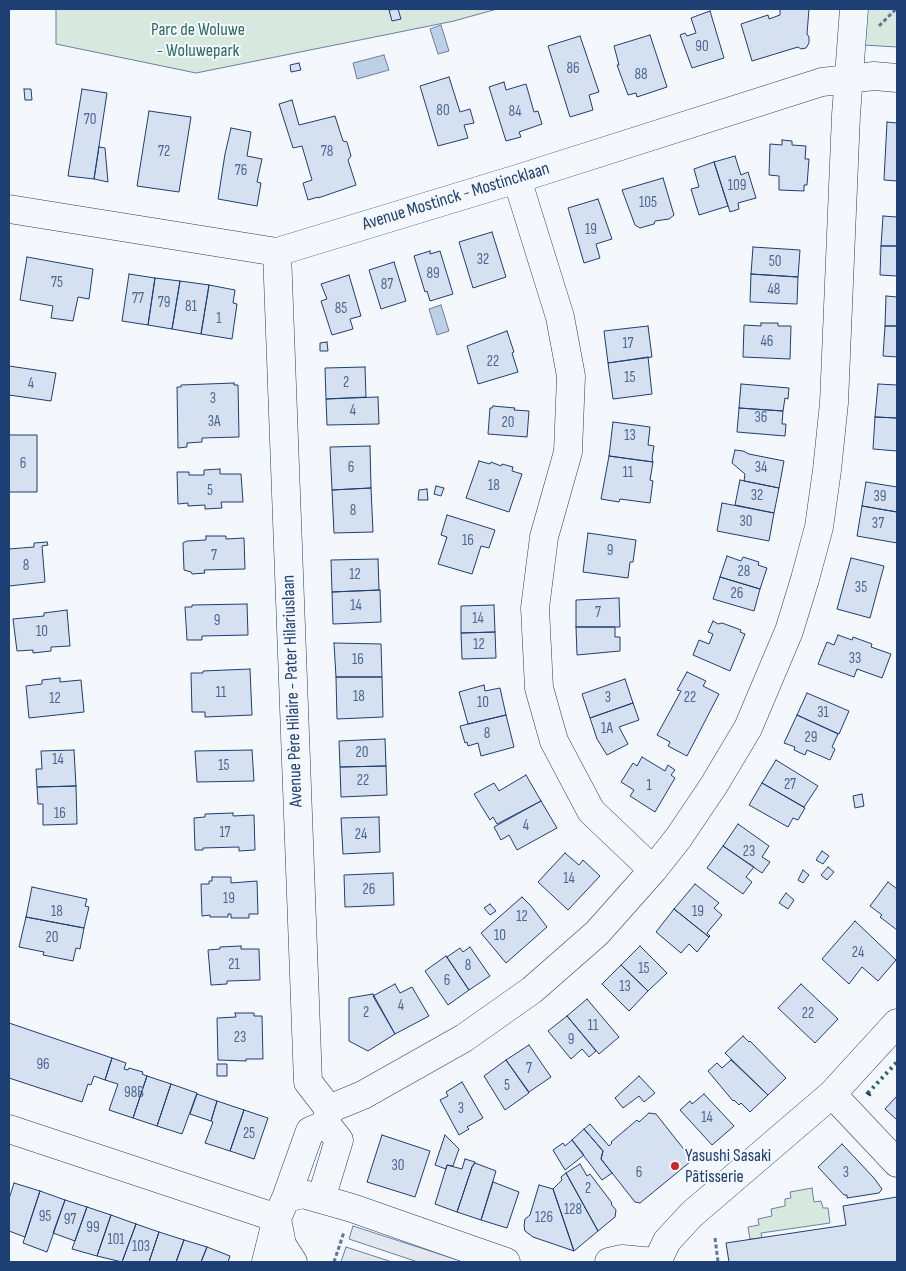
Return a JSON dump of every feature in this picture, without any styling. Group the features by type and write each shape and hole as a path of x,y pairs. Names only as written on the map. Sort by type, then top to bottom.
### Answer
{"street":[{"path":"266,1262 281,1208 310,1131 327,1117 363,1095 464,1038 532,990 597,933 680,837 748,728 789,631 816,536 828,470 834,403 846,115 854,9"},
{"name":"Avenue Mostinck - Mostincklaan","path":"9,211 277,252 518,179 822,82 874,76 897,78"},
{"path":"518,179 560,317 571,376 568,452 544,537 534,608 539,688 554,741 591,811 653,870"},
{"name":"Avenue Père Hilaire - Pater Hilariuslaan","path":"277,252 308,1082 339,1140 321,1199"},
{"path":"609,1262 622,1259 656,1262 667,1240 692,1214 832,1094 897,1023"},
{"path":"832,1094 897,1163"},
{"path":"9,1129 281,1208 303,1194 352,1208 506,1262"},
{"path":"281,1208 282,1245 293,1262"}],"path":[{"path":"334,1262 346,1224"},
{"path":"715,1238 718,1262"}],"green space":[{"name":"Parc de Woluwe - Woluwepark","path":"56,9 497,9 454,21 196,73 56,44"},
{"path":"867,9 897,9 897,47 863,45"},
{"path":"812,1188 814,1202 821,1201 823,1208 828,1208 830,1223 761,1233 762,1238 750,1239 748,1227 759,1225 758,1219 772,1216 771,1209 785,1206 785,1199 791,1198 790,1192"}],"shaded area":[{"path":"353,1226 464,1262 418,1262 349,1239"},
{"path":"346,1247 392,1262 341,1262"}],"water":[{"path":"441,25 449,51 438,54 430,29"},
{"path":"384,55 389,70 357,79 353,63"},
{"path":"441,305 449,331 437,335 429,309"}],"building":[{"path":"398,9 401,19 392,21 389,10"},
{"path":"780,9 809,9 807,34 809,43 806,48 801,49 798,47 752,61 741,24 768,15 769,19 780,15"},
{"path":"710,11 724,58 692,68 680,35 685,33 687,36 696,33 691,18"},
{"path":"650,35 667,87 637,97 636,93 628,95 617,65 619,65 614,46"},
{"path":"580,36 599,92 589,95 593,110 570,117 548,46"},
{"path":"299,63 301,70 291,72 290,65"},
{"path":"449,77 460,112 470,109 474,123 464,125 468,138 438,146 420,86"},
{"path":"504,82 506,90 526,84 534,112 538,111 542,124 519,132 521,137 506,141 489,87"},
{"path":"24,89 31,89 32,100 25,100"},
{"path":"82,89 107,93 94,179 68,176"},
{"path":"292,100 299,125 335,116 343,141 347,142 351,156 348,160 356,185 308,200 303,183 312,180 302,146 293,148 279,104"},
{"path":"149,111 191,117 179,192 137,186"},
{"path":"887,122 897,123 897,181 884,180"},
{"path":"231,128 251,132 247,156 262,159 257,182 261,183 257,206 218,199"},
{"path":"782,140 792,141 792,145 806,146 805,159 809,159 807,185 804,185 804,191 779,190 779,176 769,175 770,144 782,145"},
{"path":"99,147 105,148 108,182 94,179"},
{"path":"735,156 741,175 748,172 756,198 738,203 739,209 730,212 714,162"},
{"path":"714,162 728,206 699,215 691,189 699,187 694,169"},
{"path":"663,178 674,215 669,219 655,221 654,224 640,228 635,225 622,190"},
{"path":"598,199 612,239 596,244 600,258 584,263 568,208"},
{"path":"883,216 897,217 897,246 881,246"},
{"path":"492,232 506,277 473,288 459,242"},
{"path":"881,246 897,246 897,276 880,275"},
{"path":"753,247 800,250 798,277 751,274"},
{"path":"430,251 430,254 440,251 453,294 430,301 427,291 425,292 414,256"},
{"path":"27,257 93,269 89,299 78,297 73,321 51,318 53,306 20,300"},
{"path":"394,262 406,301 381,309 369,270"},
{"path":"129,274 155,278 148,325 122,321"},
{"path":"751,274 798,277 797,304 750,302"},
{"path":"349,275 361,316 350,319 353,329 332,335 321,301 327,299 321,284"},
{"path":"155,278 180,281 172,329 148,325"},
{"path":"180,281 209,285 201,334 172,329"},
{"path":"209,285 235,290 233,303 237,304 232,339 201,334"},
{"path":"886,296 897,297 897,326 885,326"},
{"path":"761,323 778,323 778,326 791,326 790,359 743,357 744,325 761,326"},
{"path":"648,326 652,357 608,363 604,331"},
{"path":"885,326 897,326 897,357 883,356"},
{"path":"507,331 518,372 478,384 467,346"},
{"path":"327,342 328,351 320,351 320,343"},
{"path":"648,357 652,394 613,399 608,363"},
{"path":"9,366 56,373 51,401 9,395"},
{"path":"365,367 366,397 326,399 325,368"},
{"path":"234,383 234,385 238,385 239,437 202,438 202,442 187,443 187,447 178,448 177,387 181,387 181,385"},
{"path":"741,384 789,388 788,399 785,398 783,411 739,408"},
{"path":"878,384 897,385 897,418 875,417"},
{"path":"378,397 379,424 327,425 326,399"},
{"path":"493,406 529,411 527,437 488,434 490,408"},
{"path":"739,408 783,411 782,424 786,424 785,436 737,432"},
{"path":"875,417 897,418 897,451 873,449"},
{"path":"613,422 650,427 648,445 654,446 653,462 609,456"},
{"path":"9,435 37,435 37,492 9,492"},
{"path":"370,446 371,488 332,490 330,447"},
{"path":"735,450 784,461 779,488 744,481 745,474 732,463"},
{"path":"609,456 653,462 650,480 653,481 650,503 620,499 619,502 601,499"},
{"path":"479,461 513,467 512,471 522,474 509,512 466,498"},
{"path":"220,469 220,474 241,474 243,502 221,502 222,508 205,509 205,505 188,506 188,503 178,504 177,472 189,472 189,475 204,475 204,470"},
{"path":"740,480 779,488 774,513 735,505"},
{"path":"866,482 897,487 897,512 862,506"},
{"path":"436,486 444,488 441,496 434,494"},
{"path":"371,488 373,532 334,533 332,490"},
{"path":"427,489 428,500 418,500 419,490"},
{"path":"722,503 774,513 769,541 717,531"},
{"path":"862,506 897,512 897,543 857,536"},
{"path":"447,515 495,530 489,548 481,546 472,574 438,564 447,537 441,535"},
{"path":"588,533 636,540 633,562 630,562 628,578 583,572"},
{"path":"206,536 226,536 226,539 244,538 245,569 204,570 205,573 192,574 184,570 183,543 206,540"},
{"path":"47,542 48,545 42,546 45,582 9,586 9,549 34,547 34,543"},
{"path":"727,556 741,561 743,557 759,562 758,565 767,568 760,589 720,577"},
{"path":"851,558 884,566 870,618 837,609"},
{"path":"378,559 379,590 332,592 331,560"},
{"path":"720,577 760,589 754,611 713,599"},
{"path":"380,590 381,622 333,624 332,592"},
{"path":"619,598 620,627 576,627 576,600"},
{"path":"247,604 248,635 202,636 202,640 187,640 185,607 192,607 192,605"},
{"path":"494,605 495,632 461,633 461,606"},
{"path":"67,610 70,646 51,647 51,651 33,653 33,650 17,651 13,619 44,616 44,613"},
{"path":"713,621 741,630 740,632 745,634 730,671 693,655 699,640 709,644 713,634 708,632"},
{"path":"576,627 615,627 615,637 620,637 620,651 577,655"},
{"path":"495,632 496,658 462,659 461,633"},
{"path":"838,635 852,640 853,637 872,644 871,647 891,654 882,678 857,669 854,677 818,664 827,642 834,645"},
{"path":"334,643 381,644 382,677 336,677"},
{"path":"250,669 252,715 205,717 205,712 192,712 191,673"},
{"path":"687,672 706,681 703,686 719,694 687,756 668,746 670,742 657,735 681,691 677,690"},
{"path":"336,677 382,677 383,717 337,719"},
{"path":"60,678 60,682 81,680 84,712 29,718 26,686 42,684 42,680"},
{"path":"625,679 633,703 590,718 582,694"},
{"path":"484,685 485,691 500,688 506,715 468,724 459,692"},
{"path":"807,693 849,711 839,734 797,715"},
{"path":"633,703 639,720 619,727 628,744 607,755 597,739 590,718"},
{"path":"506,715 514,747 481,756 478,743 468,746 467,742 465,743 460,726"},
{"path":"797,715 838,734 832,747 835,749 830,760 807,750 805,755 794,750 795,747 784,743"},
{"path":"385,739 386,766 340,767 339,741"},
{"path":"74,750 76,786 37,787 36,769 42,769 41,751"},
{"path":"252,750 254,781 197,782 195,751"},
{"path":"642,757 665,771 668,765 675,770 671,775 675,778 655,812 630,796 634,790 621,782 633,763 637,766"},
{"path":"776,760 818,786 804,807 762,783"},
{"path":"386,766 387,795 341,797 340,767"},
{"path":"526,775 541,801 497,824 493,817 490,820 474,794 494,783 499,791"},
{"path":"762,783 805,808 798,820 793,818 788,827 749,805"},
{"path":"76,786 77,824 43,825 43,804 38,804 37,787"},
{"path":"862,794 864,806 855,808 853,796"},
{"path":"541,801 557,828 517,850 509,835 501,840 494,827"},
{"path":"233,813 233,816 254,815 255,850 239,851 239,847 195,850 194,818 205,817 205,814"},
{"path":"379,817 380,852 343,854 341,818"},
{"path":"738,824 769,846 762,857 770,862 762,873 723,846"},
{"path":"723,846 754,867 746,877 752,882 743,894 707,868"},
{"path":"822,851 829,856 823,864 816,860"},
{"path":"565,853 579,865 583,860 600,876 568,910 538,882"},
{"path":"828,867 834,872 827,880 821,875"},
{"path":"803,870 809,875 803,883 798,880"},
{"path":"393,873 394,905 345,907 344,875"},
{"path":"212,877 231,877 231,883 257,881 258,914 249,914 249,918 231,918 231,914 228,914 228,917 202,916 201,884 209,884 209,881 212,881"},
{"path":"888,882 897,889 897,930 880,917 882,915 870,906"},
{"path":"695,884 719,903 714,908 722,915 707,933 709,937 674,909"},
{"path":"32,887 87,899 85,906 89,907 84,928 26,917"},
{"path":"786,893 794,900 788,909 779,903"},
{"path":"522,897 547,927 506,963 481,933"},
{"path":"490,904 496,911 490,915 484,908"},
{"path":"674,909 709,937 697,952 689,944 681,953 656,932"},
{"path":"26,917 84,928 80,949 76,948 73,961 43,955 44,952 19,947"},
{"path":"855,921 896,960 878,981 862,967 849,984 822,959"},
{"path":"241,946 241,949 259,949 260,980 227,981 227,984 211,985 208,950 220,949 220,947"},
{"path":"640,946 667,973 648,991 621,965"},
{"path":"470,947 490,976 469,990 447,957 460,948 463,952"},
{"path":"446,956 469,990 448,1005 425,971"},
{"path":"621,965 648,991 629,1011 602,984"},
{"path":"395,984 400,993 412,987 429,1016 395,1034 373,996"},
{"path":"801,984 838,1019 815,1043 778,1008"},
{"path":"373,994 395,1034 368,1051 349,1041 349,998"},
{"path":"587,999 619,1037 599,1054 567,1016"},
{"path":"235,1013 254,1013 254,1016 262,1016 263,1059 246,1059 246,1061 218,1060 217,1018 236,1017"},
{"path":"567,1016 596,1051 589,1057 582,1049 571,1059 548,1031"},
{"path":"9,1023 112,1058 105,1080 94,1076 91,1085 88,1084 82,1102 9,1078"},
{"path":"743,1036 786,1078 768,1095 725,1053"},
{"path":"529,1045 551,1077 529,1092 506,1060"},
{"path":"112,1058 126,1063 124,1069 128,1070 129,1068 143,1072 142,1074 147,1076 133,1118 109,1110 118,1084 105,1080"},
{"path":"506,1060 529,1093 505,1110 484,1076"},
{"path":"731,1060 768,1095 750,1112 741,1103 739,1105 733,1101 708,1071 717,1063 722,1068"},
{"path":"217,1064 227,1064 227,1076 217,1076"},
{"path":"147,1076 171,1084 157,1126 133,1118"},
{"path":"639,1076 655,1093 644,1102 639,1096 623,1108 615,1098"},
{"path":"462,1082 483,1118 467,1127 469,1129 459,1135 440,1100 448,1096 446,1092"},
{"path":"171,1084 197,1093 182,1134 157,1126"},
{"path":"197,1094 217,1101 211,1121 190,1114"},
{"path":"704,1094 734,1126 712,1145 680,1110 690,1101 692,1104"},
{"path":"897,1096 897,1120 885,1109"},
{"path":"217,1101 244,1110 230,1151 205,1143 213,1122 211,1121"},
{"path":"244,1110 268,1118 254,1159 230,1151"},
{"path":"649,1113 656,1114 690,1157 690,1162 640,1203 635,1202 601,1159 603,1151 584,1129 590,1124 609,1146 611,1142 637,1120 639,1122"},
{"path":"584,1129 603,1151 601,1159 612,1173 602,1180 572,1140"},
{"path":"382,1135 430,1151 415,1197 367,1182"},
{"path":"445,1135 459,1149 453,1166 447,1165 446,1169 435,1165"},
{"path":"572,1140 584,1155 565,1170 553,1150 563,1143 565,1146"},
{"path":"842,1144 874,1178 882,1189 879,1193 847,1198 847,1195 844,1195 818,1167"},
{"path":"465,1159 475,1162 457,1212 435,1204 447,1165 462,1169"},
{"path":"475,1163 496,1171 481,1220 457,1212"},
{"path":"580,1164 587,1176 590,1174 616,1210 615,1217 598,1231 566,1173"},
{"path":"566,1173 598,1231 574,1251 553,1189"},
{"path":"493,1182 519,1192 507,1228 481,1220"},
{"path":"14,1183 40,1191 25,1237 9,1231 9,1199"},
{"path":"539,1185 553,1189 574,1251 533,1237 525,1231 525,1219 530,1215"},
{"path":"40,1191 65,1200 47,1252 23,1243"},
{"path":"897,1197 897,1262 729,1262 726,1243 846,1225 843,1206"},
{"path":"65,1200 87,1207 75,1241 53,1233"},
{"path":"87,1207 111,1215 97,1256 72,1249"},
{"path":"111,1215 136,1224 122,1262 97,1256"},
{"path":"136,1224 159,1232 149,1262 122,1262"},
{"path":"159,1232 184,1240 176,1262 149,1262"},
{"path":"184,1240 207,1247 201,1262 176,1262"},
{"path":"207,1247 230,1256 228,1262 201,1262"}],"hedge":[{"path":"868,1093 897,1062"}],"place":[{"name":"Yasushi Sasaki Pâtisserie","path":"675,1166"}]}
